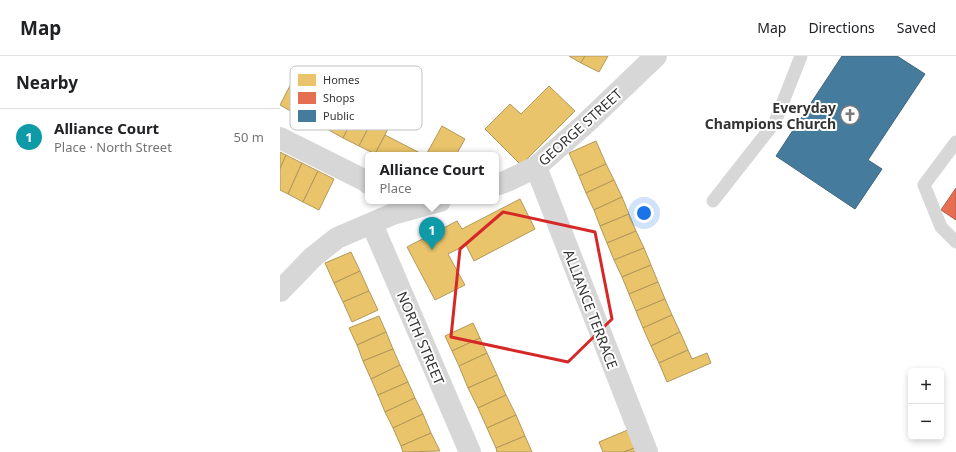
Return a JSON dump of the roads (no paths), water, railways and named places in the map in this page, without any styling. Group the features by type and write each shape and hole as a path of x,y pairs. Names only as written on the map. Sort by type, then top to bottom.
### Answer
{"street":[{"name":"GEORGE STREET","path":"499,184 507,182 536,166 585,124 656,56"},
{"path":"280,138 365,181"},
{"name":"ALLIANCE TERRACE","path":"536,166 647,452"},
{"path":"280,291 313,257 337,238 372,224 388,208 418,204"},
{"name":"NORTH STREET","path":"372,224 470,452"}],"lane":[{"path":"713,200 776,122 801,56"},
{"path":"956,142 924,185 941,228 956,242"}],"place":[{"name":"Everyday Champions Church","path":"850,115"},
{"name":"Alliance Court","path":"432,250"}]}
